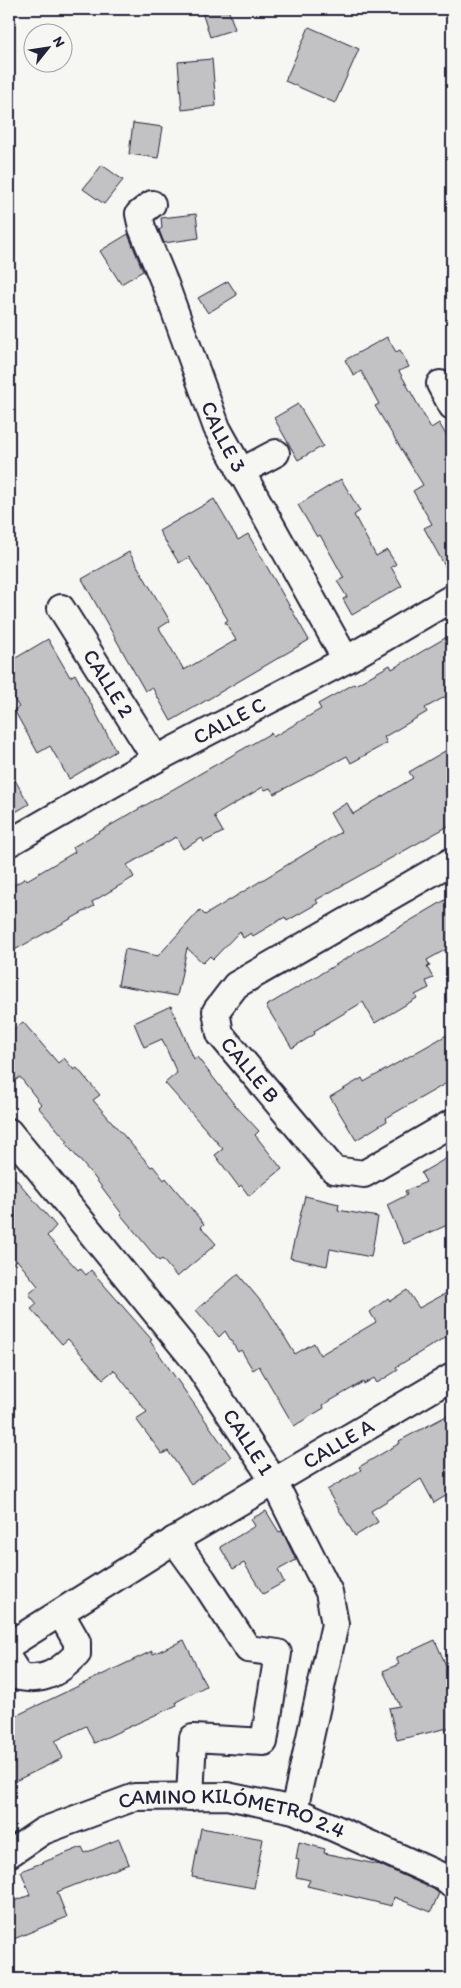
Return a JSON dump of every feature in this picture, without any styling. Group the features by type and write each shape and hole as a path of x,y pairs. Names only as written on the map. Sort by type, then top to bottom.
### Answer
{"street":[{"name":"CALLE 3","path":"152,204 139,214 142,228 165,284 217,428 346,660"},
{"path":"240,472 276,453"},
{"name":"CALLE C","path":"9,843 156,759 346,660 452,598"},
{"name":"CALLE 2","path":"61,608 156,759"},
{"name":"CALLE B","path":"452,861 236,985 216,1011 220,1034 334,1170 364,1174 452,1123"},
{"name":"CALLE 1","path":"9,1132 196,1362 273,1480 329,1592 335,1624 294,1810"},
{"name":"CALLE A","path":"9,1645 61,1614 174,1540 273,1480 452,1377"},
{"path":"174,1540 203,1580 248,1649 278,1653 264,1742 193,1738 190,1796"},
{"path":"9,1660 20,1677 32,1679 47,1678 67,1664 76,1654 77,1642 61,1614"},
{"name":"CAMINO KILÓMETRO 2.4","path":"9,1854 43,1831 135,1798 228,1796 294,1810 441,1876 452,1885"}],"building":[{"path":"201,9 228,9 235,29 210,37"},
{"path":"309,27 359,49 335,103 285,81"},
{"path":"212,59 216,106 182,110 178,62"},
{"path":"133,123 163,127 158,158 129,154"},
{"path":"102,165 123,180 104,204 83,189"},
{"path":"196,214 199,238 164,243 159,230 162,228 161,218"},
{"path":"128,234 143,271 121,284 100,251"},
{"path":"228,281 237,295 208,313 198,298"},
{"path":"387,337 396,352 400,350 409,367 399,371 431,428 439,423 452,445 452,579 424,528 432,524 413,491 423,485 375,406 379,404 361,371 354,376 345,360"},
{"path":"298,404 323,446 298,460 274,418"},
{"path":"341,479 360,511 354,515 376,556 387,550 396,564 391,567 402,586 352,615 343,599 347,597 337,581 344,578 320,535 317,537 298,505"},
{"path":"214,499 238,540 248,534 309,640 171,721 152,687 145,691 82,579 129,552 170,621 159,628 184,670 236,640 225,622 228,620 189,557 179,563 159,531"},
{"path":"452,634 452,693 425,708 427,712 384,737 387,743 351,763 347,756 274,794 270,788 265,790 263,787 214,816 223,832 204,842 202,838 183,849 176,837 127,865 134,877 92,902 94,906 9,953 9,888 26,878 27,880 75,852 73,847 196,776 271,733 273,737 321,709 318,704 390,665 392,669"},
{"path":"48,639 70,677 75,674 116,751 69,779 50,746 38,753 14,710 19,707 9,691 9,662"},
{"path":"445,751 452,763 452,824 316,900 318,903 287,921 285,917 253,936 251,933 243,938 240,931 213,959 210,956 203,963 187,948 177,996 118,985 125,949 158,956 200,910 205,915 341,832 330,813 347,803 353,814 413,778 409,772"},
{"path":"9,770 29,804 9,816"},
{"path":"452,896 452,946 427,960 430,966 427,967 433,978 426,981 429,988 415,995 417,998 375,1023 363,1002 314,1031 315,1034 292,1048 266,1006"},
{"path":"171,1006 194,1059 197,1057 234,1104 259,1131 255,1135 282,1169 249,1196 241,1185 239,1187 215,1155 223,1149 165,1083 177,1073 162,1039 144,1047 134,1023"},
{"path":"23,1022 58,1063 64,1058 74,1070 77,1068 100,1095 93,1100 151,1167 153,1166 164,1180 166,1178 204,1224 201,1227 216,1244 177,1277 162,1259 159,1261 121,1215 95,1178 66,1144 68,1142 38,1107 41,1104 20,1077 16,1080 9,1071 9,1033"},
{"path":"452,1032 452,1080 386,1118 387,1121 356,1140 330,1097 362,1078 364,1082"},
{"path":"452,1155 452,1223 404,1244 387,1205 407,1195 405,1191 426,1182 421,1173"},
{"path":"9,1171 56,1226 47,1236 78,1270 80,1268 86,1275 91,1270 152,1340 150,1341 231,1457 191,1484 168,1451 162,1454 136,1419 147,1412 114,1370 103,1379 68,1339 62,1344 31,1309 37,1304 29,1294 38,1286 17,1260 9,1267"},
{"path":"305,1196 339,1204 338,1210 378,1217 371,1257 330,1249 327,1266 290,1258"},
{"path":"238,1274 268,1310 295,1354 314,1343 320,1355 376,1322 370,1312 388,1298 390,1301 407,1290 419,1308 452,1290 452,1333 396,1367 398,1370 377,1383 374,1378 364,1384 363,1382 323,1405 324,1408 294,1426 259,1366 253,1370 241,1350 238,1352 225,1331 219,1337 196,1310"},
{"path":"452,1413 452,1492 434,1503 421,1479 371,1511 378,1522 355,1536 327,1490 361,1470 359,1467 400,1443 399,1441"},
{"path":"266,1511 279,1532 282,1531 296,1560 278,1570 284,1582 263,1594 244,1563 233,1569 220,1547 255,1526 251,1519"},
{"path":"184,1640 206,1686 176,1702 177,1705 94,1743 86,1726 55,1741 63,1758 9,1784 9,1719 152,1651 153,1654"},
{"path":"435,1640 448,1670 446,1671 452,1698 452,1727 397,1740 389,1708 400,1706 383,1671 399,1664 396,1658"},
{"path":"201,1828 263,1839 254,1888 192,1877"},
{"path":"119,1839 129,1864 57,1892 67,1917 9,1941 9,1903 30,1895 21,1871 82,1847 85,1853"},
{"path":"299,1842 325,1849 324,1853 380,1865 433,1889 439,1893 431,1912 394,1897 392,1906 307,1886 310,1880 296,1877 299,1860 296,1859"}]}
